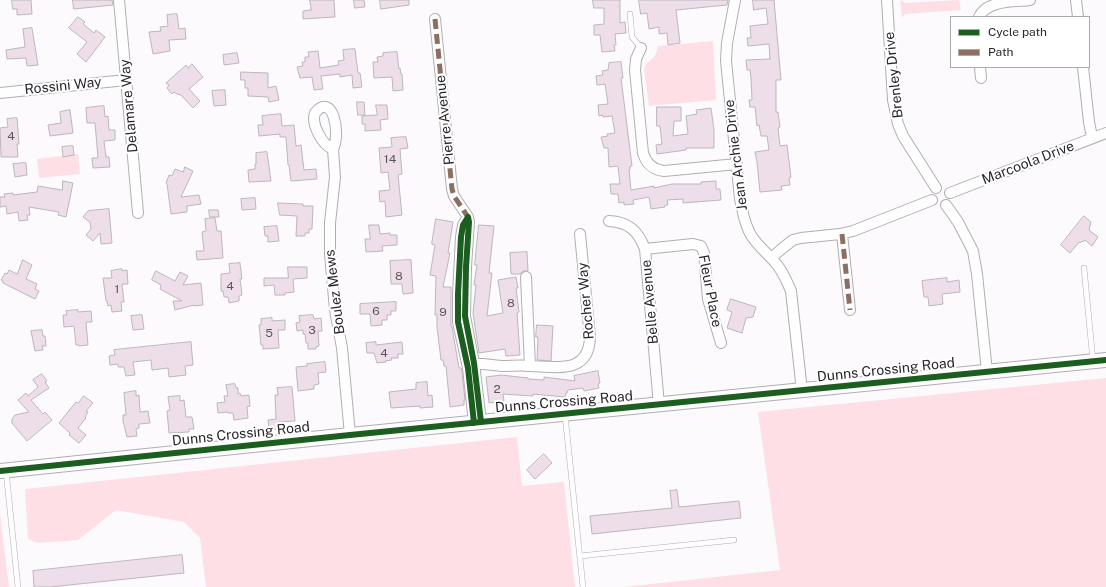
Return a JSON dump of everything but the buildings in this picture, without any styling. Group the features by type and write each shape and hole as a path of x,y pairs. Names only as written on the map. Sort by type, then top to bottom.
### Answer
{"street":[{"name":"Delamare Way","path":"119,0 138,213"},
{"name":"Jean Archie Drive","path":"734,0 727,43 726,61 740,199 747,228 758,245 778,265 791,291 802,391"},
{"name":"Brenley Drive","path":"887,0 893,100 898,124 903,136 936,188"},
{"path":"979,16 981,12 990,5 1030,0"},
{"path":"1076,0 1078,16"},
{"name":"Pierre Avenue","path":"435,19 452,189 454,196 468,217 469,222 465,316 478,422"},
{"path":"641,48 636,59 635,70 643,153 647,162 654,169 664,171 736,164"},
{"path":"980,68 981,78"},
{"path":"1083,68 1092,138"},
{"name":"Rossini Way","path":"0,93 126,80"},
{"name":"Marcoola Drive","path":"950,193 1106,133"},
{"name":"Boulez Mews","path":"333,149 335,177 330,223 330,254 335,310 342,348 350,435"},
{"path":"944,187 950,193 950,201 946,205 938,206 932,200 932,194 936,188 944,187"},
{"path":"771,258 793,240 842,234 932,200"},
{"path":"946,205 958,222 973,251 977,274 987,372"},
{"name":"Belle Avenue","path":"609,221 621,223 638,233 645,249 659,405"},
{"name":"Rocher Way","path":"470,364 485,363 502,366 550,368 568,366 576,364 582,360 587,354 590,346 590,337 580,234"},
{"path":"842,234 850,310"},
{"name":"Fleur Place","path":"645,249 693,244 701,246 704,253 708,299 721,343"},
{"path":"526,276 530,366"},
{"name":"Dunns Crossing Road","path":"3,471 478,422 1099,361"}],"lane":[{"path":"630,14 632,37 641,48"},
{"path":"1084,268 1099,361"},
{"path":"565,414 583,587"},
{"path":"3,471 18,587"},
{"path":"580,556 734,540"}],"shaded area":[{"path":"900,0 905,3 959,0 961,10 905,14 902,18"},
{"path":"713,41 716,100 649,106 644,68 654,57 658,46"},
{"path":"78,154 80,174 39,178 37,159"},
{"path":"1106,378 1106,587 624,587 780,570 758,412"},
{"path":"517,437 522,486 564,482 575,587 206,587 200,538 184,522 116,510 78,540 38,543 28,539 25,489"},
{"path":"0,514 9,587 0,587"}],"marked path":[{"path":"435,19 452,189 454,196 468,217"},
{"path":"842,234 850,310"}],"cycle path":[{"path":"474,423 468,368 458,322 461,237 463,225 468,217 465,316 474,363 481,422"},
{"path":"0,471 1106,360"}]}
